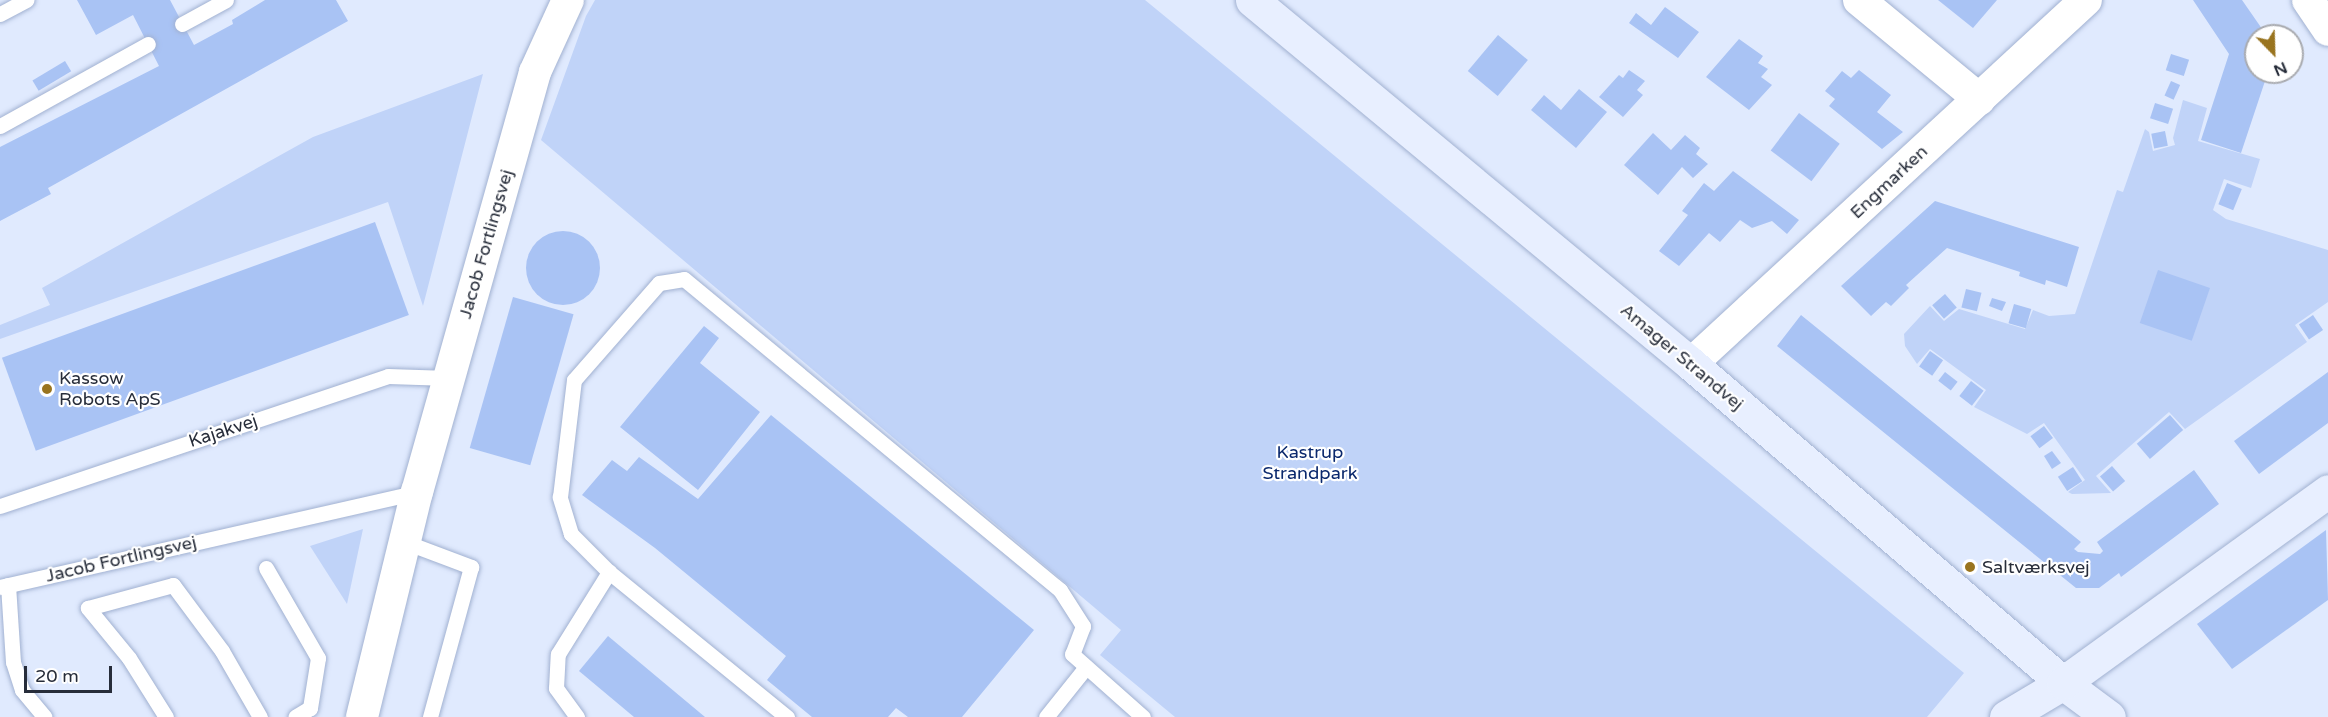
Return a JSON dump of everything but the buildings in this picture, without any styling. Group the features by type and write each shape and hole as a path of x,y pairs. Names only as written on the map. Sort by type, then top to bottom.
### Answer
{"street":[{"name":"Jacob Fortlingsvej","path":"362,717 417,492 535,72 568,0"},
{"name":"Amager Strandvej","path":"1252,0 1691,364 2063,682 2109,717"},
{"path":"1859,0 1979,99"},
{"name":"Engmarken","path":"1691,364 2086,0"},
{"path":"2308,0 2328,30"},
{"path":"2006,717 2063,682 2328,491"},
{"path":"2047,717 2063,682"}],"lane":[{"path":"0,14 26,0"},
{"path":"182,24 226,0"},
{"path":"0,126 148,44"},
{"path":"787,717 609,572 571,534 560,497 574,380 659,283 684,279 1060,590 1083,626 1072,654 1143,717"},
{"name":"Kajakvej","path":"0,506 388,376 449,378"},
{"name":"Jacob Fortlingsvej","path":"4,586 417,492"},
{"path":"405,542 471,567 430,717"},
{"path":"266,568 318,658 310,708 295,717"},
{"path":"577,717 556,688 558,654 609,572"},
{"path":"166,717 129,658 88,608 173,585 222,651 260,717"},
{"path":"4,586 13,662 22,690 45,717"},
{"path":"1046,717 1086,667"}],"green space":[{"name":"Kastrup Strandpark","path":"595,0 1145,0 1964,673 1927,717 1175,717 1100,655 1121,630 541,140 586,16"},
{"path":"483,74 423,306 388,202 0,339 0,325 50,305 42,288 313,137"},
{"path":"2183,100 2207,108 2198,141 2260,159 2251,188 2224,179 2213,210 2226,219 2328,250 2328,302 2295,325 2307,342 2185,429 2169,412 2096,476 2111,493 2072,494 2068,492 2085,480 2044,423 2027,434 1974,407 1986,390 1930,349 1917,364 1905,346 1904,334 1930,306 1944,321 1959,309 2025,329 2033,310 2049,316 2075,314 2117,190 2123,192 2145,129 2149,132 2153,151 2175,145 2173,138"},
{"path":"363,529 347,604 310,546"}],"place":[{"name":"Kassow Robots ApS","path":"47,389"},
{"name":"Saltværksvej","path":"1970,567"}]}
